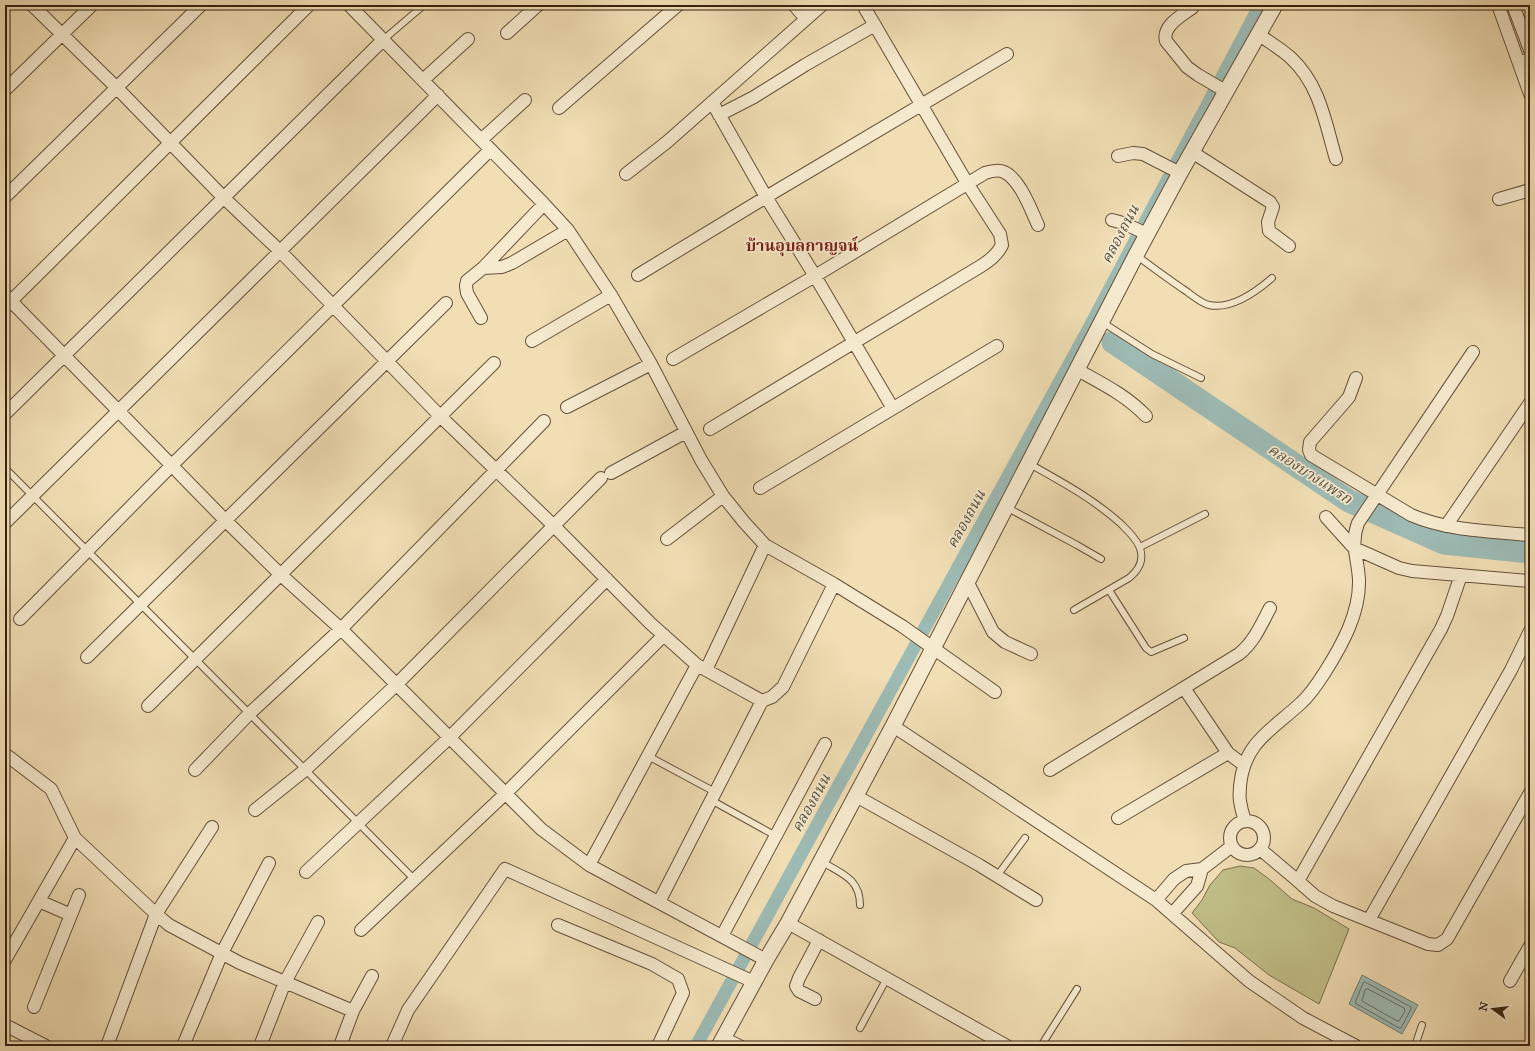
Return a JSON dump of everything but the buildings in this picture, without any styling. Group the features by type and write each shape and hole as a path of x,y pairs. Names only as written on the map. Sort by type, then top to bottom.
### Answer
{"street":[{"path":"32,5 117,88 224,198 280,251 386,362 495,471 554,526 664,635 701,668 762,701"},
{"path":"5,90 92,5"},
{"path":"5,197 201,5"},
{"path":"309,5 7,301 118,409 171,466 225,520 281,575 341,629 541,829 589,865 762,958"},
{"path":"349,5 568,230 611,296 651,364 686,432 723,496 765,545 834,584 902,626 994,692"},
{"path":"507,33 538,5"},
{"path":"559,108 678,5"},
{"path":"794,5 806,19"},
{"path":"626,174 667,142 822,5"},
{"path":"710,429 981,266 999,252 1002,245 1000,234 967,183 863,5"},
{"path":"1194,5 1169,26 1164,36 1166,41 1187,67 1222,89"},
{"path":"721,1041 753,982 762,958 788,923 856,796 892,726 929,644 967,581 1136,255 1144,233 1177,171 1192,152 1222,89 1258,34 1274,5"},
{"path":"1498,5 1524,61 1530,94"},
{"path":"1513,5 1530,50"},
{"path":"719,115 754,97 805,65 875,25"},
{"path":"1258,34 1291,58 1306,75 1316,92 1336,159"},
{"path":"423,80 468,39"},
{"path":"5,414 383,40"},
{"path":"638,275 1006,54"},
{"path":"5,523 118,409 438,95"},
{"path":"481,140 525,100"},
{"path":"712,102 766,197 815,276 892,407"},
{"path":"20,619 88,552 171,466 490,150"},
{"path":"1192,152 1270,202 1273,207 1268,222 1269,231 1289,246"},
{"path":"1118,156 1133,153 1143,154 1177,171"},
{"path":"673,359 815,276 985,173 995,171 1003,172 1012,177 1021,190 1038,225"},
{"path":"1500,199 1530,190"},
{"path":"481,318 467,292 467,281 484,268 544,204"},
{"path":"1117,222 1144,233"},
{"path":"484,268 502,267 512,263 568,230"},
{"path":"532,341 611,296"},
{"path":"87,657 446,303"},
{"path":"760,488 892,407 997,346"},
{"path":"1245,821 1239,800 1244,765 1253,748 1264,734 1302,702 1312,691 1325,672 1347,631 1355,611 1359,592 1359,578 1354,548 1355,532 1358,523 1473,352"},
{"path":"148,706 494,363"},
{"path":"567,407 651,364"},
{"path":"1076,369 1115,391 1136,406 1146,416"},
{"path":"1356,378 1349,397 1344,404 1310,442 1308,450 1311,455 1376,498 1426,521 1446,526 1530,535"},
{"path":"1446,526 1530,403"},
{"path":"195,770 250,714 341,629 544,421"},
{"path":"255,810 305,770 396,685 554,526 606,476 686,432"},
{"path":"667,539 723,496"},
{"path":"1326,517 1354,548 1406,569 1530,581"},
{"path":"589,865 648,756 701,668 765,545"},
{"path":"1298,881 1441,629 1461,575"},
{"path":"306,872 449,738 607,579"},
{"path":"967,581 994,632 1005,642 1031,654"},
{"path":"659,902 762,701 772,697 783,687 834,584"},
{"path":"1050,770 1239,654 1247,648 1255,638 1270,608"},
{"path":"1369,920 1511,670 1530,631"},
{"path":"361,930 505,794 664,635"},
{"path":"1184,688 1228,754 1244,765"},
{"path":"892,726 1156,900 1249,981 1303,1018 1349,1045"},
{"path":"725,937 825,744"},
{"path":"5,754 51,789 75,838 156,914 170,925 240,963 353,1011"},
{"path":"1118,818 1228,754"},
{"path":"1260,849 1315,896 1333,906 1428,944 1438,945 1447,939 1530,793"},
{"path":"856,796 997,876 1036,900"},
{"path":"1245,821 1252,822 1258,825 1262,830 1264,836 1263,843 1260,849 1255,853 1242,854 1232,846 1230,840 1231,833 1239,823 1245,821"},
{"path":"107,1046 156,914 212,826"},
{"path":"5,960 75,838"},
{"path":"1156,900 1174,879 1186,871 1202,869 1232,846"},
{"path":"183,1046 222,953 269,863"},
{"path":"392,1046 408,1010 505,869 753,982"},
{"path":"1172,914 1197,886 1202,869"},
{"path":"34,1006 79,895"},
{"path":"39,901 71,915"},
{"path":"260,1046 285,982 318,922"},
{"path":"788,923 1007,1046"},
{"path":"558,926 652,964 678,979 683,993 658,1046"},
{"path":"815,999 799,991 796,986 798,978 819,940"},
{"path":"1510,981 1530,946"},
{"path":"340,1046 353,1011 372,976"},
{"path":"5,1025 46,1046"}],"lane":[{"path":"383,40 424,5"},
{"path":"1136,255 1208,305 1218,306 1246,297 1254,293 1272,278"},
{"path":"1101,321 1152,354 1201,378"},
{"path":"1028,463 1078,491 1111,515 1133,536 1140,547 1142,558 1140,566 1135,573 1074,610"},
{"path":"5,468 414,879"},
{"path":"1005,506 1101,559"},
{"path":"1140,547 1205,514"},
{"path":"1109,590 1146,648 1151,652 1184,638"},
{"path":"648,756 776,836"},
{"path":"997,876 1025,838"},
{"path":"821,861 851,880 857,886 860,894 860,905"},
{"path":"860,1028 887,978"},
{"path":"1041,1046 1077,989"},
{"path":"1415,1046 1422,1025"},
{"path":"721,1041 746,1046"}],"shaded area":[{"path":"1240,866 1254,868 1292,899 1314,908 1349,929 1319,1004 1269,975 1235,948 1219,942 1192,913 1202,900 1210,885 1223,870"}],"water":[{"path":"1362,975 1418,1005 1402,1034 1349,1004"}],"waterway":[{"name":"คลองถนน","path":"696,1046 1089,328 1260,5"},
{"name":"คลองบางแพรก","path":"1113,342 1349,501 1444,543 1530,552"}],"district":[{"name":"บ้านอุบลกาญจน์","path":"802,245"}]}
